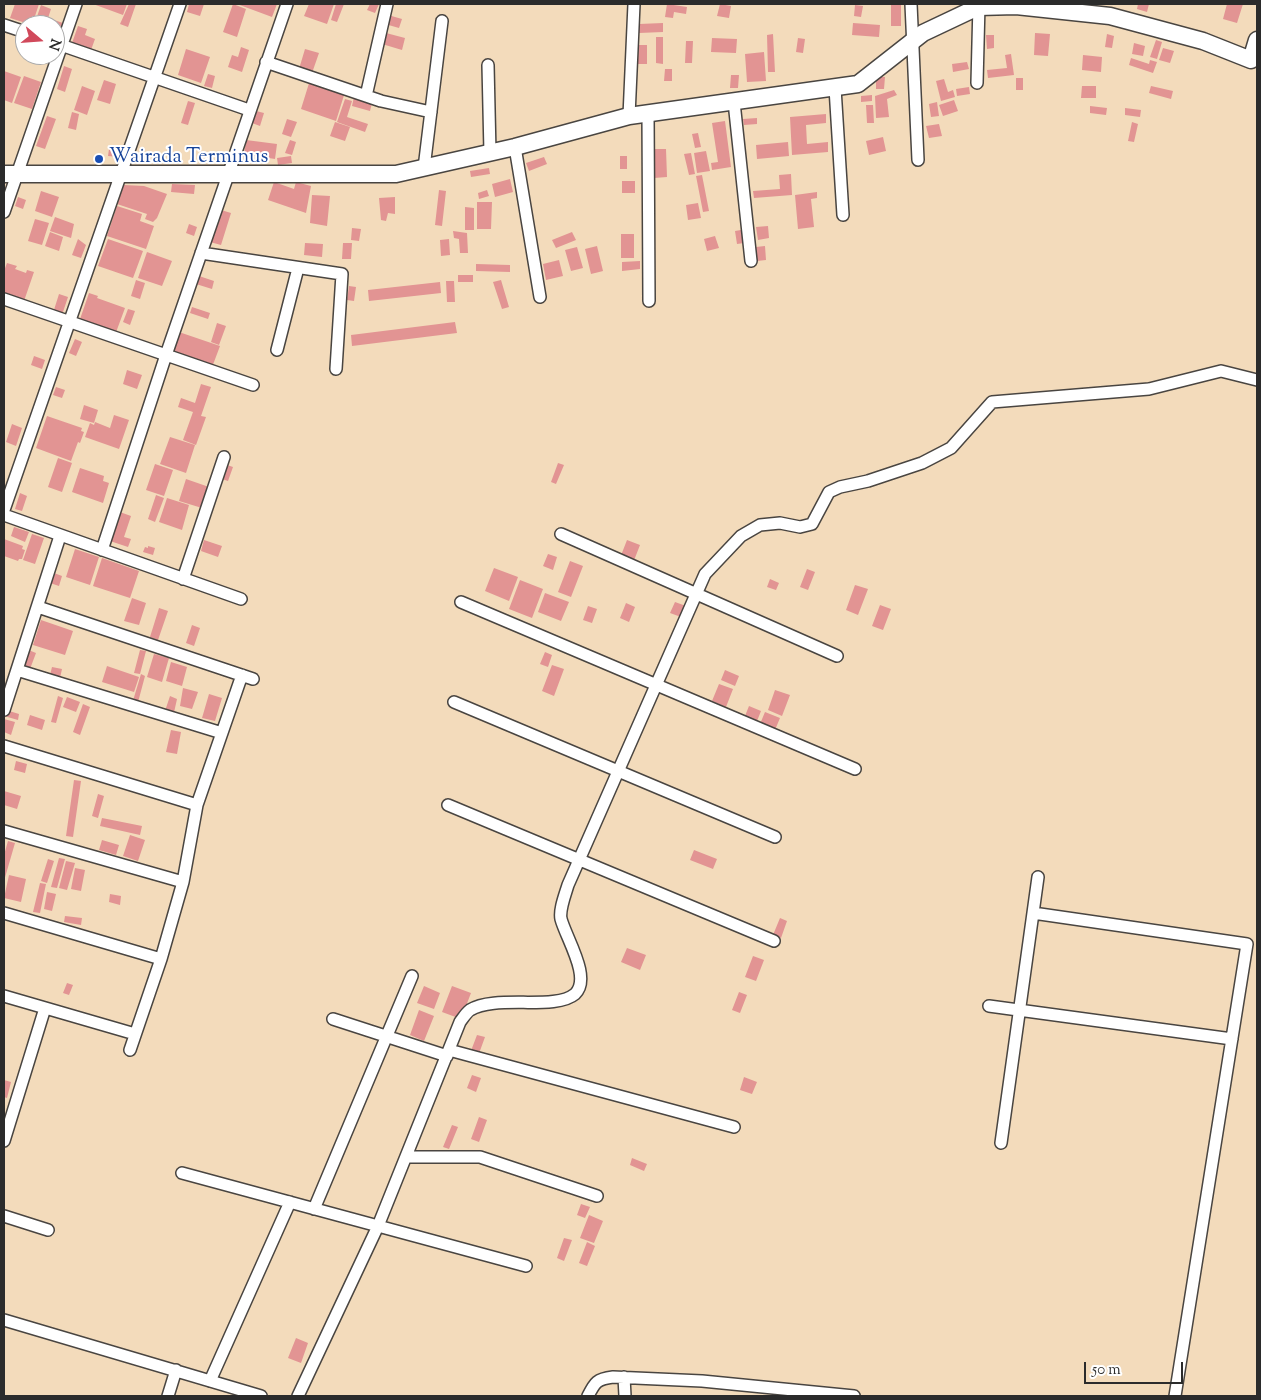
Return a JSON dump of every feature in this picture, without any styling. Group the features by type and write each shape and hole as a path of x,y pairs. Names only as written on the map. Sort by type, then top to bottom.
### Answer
{"street":[{"path":"65,28 76,4"},
{"path":"4,510 180,4"},
{"path":"102,550 200,253 287,4"},
{"path":"366,96 387,4"},
{"path":"629,116 634,4"},
{"path":"911,4 918,160"},
{"path":"10,174 396,174 515,147 629,116 858,84 923,32 978,6 1066,8 1110,16 1203,41 1254,62 1257,40"},
{"path":"978,6 978,83"},
{"path":"424,168 442,21"},
{"path":"65,46 250,110"},
{"path":"266,62 381,101 431,112"},
{"path":"4,212 10,174 50,65"},
{"path":"488,65 490,153"},
{"path":"835,88 843,215"},
{"path":"734,102 751,261"},
{"path":"648,113 649,301"},
{"path":"515,147 540,297"},
{"path":"200,253 342,274 336,369"},
{"path":"277,350 298,268"},
{"path":"4,300 253,385"},
{"path":"298,1396 378,1226 460,1022 469,1010 492,1004 558,1001 574,995 581,986 582,975 560,917 568,885 705,574 741,536 760,525 780,523 800,527 812,524 829,492 922,463 952,448 992,402 1149,389 1221,371 1257,380"},
{"path":"184,579 224,457"},
{"path":"4,515 241,599"},
{"path":"561,534 837,656"},
{"path":"4,710 60,536"},
{"path":"461,602 854,769"},
{"path":"38,607 253,680"},
{"path":"17,670 222,733"},
{"path":"130,1050 161,959 184,882 197,805 242,676"},
{"path":"454,702 775,837"},
{"path":"4,746 197,805"},
{"path":"448,805 774,941"},
{"path":"4,830 184,882"},
{"path":"1000,1143 1038,877"},
{"path":"4,913 161,959"},
{"path":"1033,913 1247,944 1175,1396"},
{"path":"314,1209 412,976"},
{"path":"4,996 135,1034"},
{"path":"989,1006 1232,1039"},
{"path":"4,1141 45,1008"},
{"path":"334,1019 387,1037 734,1127"},
{"path":"406,1157 480,1157 597,1196"},
{"path":"182,1173 526,1266"},
{"path":"210,1380 290,1202"},
{"path":"4,1216 48,1230"},
{"path":"4,1320 261,1396"},
{"path":"168,1396 176,1370"},
{"path":"624,1377 625,1396"},
{"path":"588,1396 594,1385 601,1378 624,1377 702,1381 747,1391 854,1396"}],"building":[{"path":"15,4 39,4 35,15 15,15 15,20 10,18"},
{"path":"93,4 127,4 123,15"},
{"path":"129,4 136,4 128,27 120,24"},
{"path":"189,4 204,4 200,16 187,12"},
{"path":"233,4 246,9 237,37 223,32"},
{"path":"237,4 277,4 272,17"},
{"path":"309,4 334,4 327,24 304,16"},
{"path":"336,4 344,4 337,22 331,20"},
{"path":"370,4 379,4 375,13 367,10"},
{"path":"667,4 687,7 686,14 674,12 673,18 665,17"},
{"path":"720,4 731,6 729,18 717,16"},
{"path":"1138,4 1149,4 1147,12 1137,9"},
{"path":"1227,4 1243,4 1237,23 1223,19"},
{"path":"41,5 51,9 49,15 38,15"},
{"path":"855,5 863,6 861,17 854,16"},
{"path":"891,5 901,5 901,26 891,26"},
{"path":"388,15 402,19 399,28 385,24"},
{"path":"663,23 663,32 639,33 639,24"},
{"path":"853,23 880,25 879,37 852,35"},
{"path":"78,26 87,29 85,35 95,39 91,50 72,43"},
{"path":"386,33 405,38 402,50 382,44"},
{"path":"1035,33 1050,34 1048,56 1034,55"},
{"path":"773,34 775,72 768,72 767,35"},
{"path":"1107,34 1114,36 1112,48 1105,47"},
{"path":"986,35 994,35 994,48 987,49"},
{"path":"656,37 663,37 663,64 656,63"},
{"path":"712,38 737,39 736,53 711,52"},
{"path":"798,38 805,39 803,53 796,52"},
{"path":"1156,40 1162,42 1157,59 1150,57"},
{"path":"686,41 693,41 692,63 685,63"},
{"path":"1134,43 1145,46 1143,56 1132,54"},
{"path":"636,45 647,45 647,64 636,64"},
{"path":"241,47 249,50 242,72 228,67 232,55 238,57"},
{"path":"1163,48 1174,51 1170,63 1159,60"},
{"path":"186,49 210,57 201,83 178,75"},
{"path":"305,49 319,53 312,73 299,69"},
{"path":"764,52 766,81 747,82 745,54"},
{"path":"1011,54 1014,75 988,78 987,70 1007,68 1005,55"},
{"path":"1083,55 1102,57 1101,72 1082,70"},
{"path":"1131,58 1149,64 1150,60 1157,62 1153,73 1129,65"},
{"path":"967,62 969,69 953,72 952,64"},
{"path":"64,66 72,69 65,92 57,89"},
{"path":"665,69 672,69 672,81 664,81"},
{"path":"4,71 21,77 12,103 4,100"},
{"path":"208,74 215,76 212,88 204,86"},
{"path":"731,75 739,75 738,88 730,88"},
{"path":"24,76 41,82 32,109 14,103"},
{"path":"876,77 885,77 884,89 876,89"},
{"path":"1016,78 1023,78 1023,90 1016,90"},
{"path":"944,79 948,92 953,90 955,97 941,101 936,81"},
{"path":"104,80 116,84 110,104 97,100"},
{"path":"310,80 345,92 336,121 301,109"},
{"path":"82,86 95,91 87,115 74,110"},
{"path":"1082,86 1096,86 1096,98 1081,98"},
{"path":"1151,86 1173,91 1171,99 1149,93"},
{"path":"969,87 970,94 957,96 956,89"},
{"path":"894,90 897,95 887,99 889,117 876,118 875,96"},
{"path":"872,95 872,101 861,102 861,96"},
{"path":"354,97 372,103 370,111 352,106"},
{"path":"345,99 352,101 347,117 368,124 365,132 337,122"},
{"path":"954,100 958,111 943,116 939,105"},
{"path":"188,101 195,103 188,125 181,123"},
{"path":"937,102 939,116 931,117 929,104"},
{"path":"866,105 873,105 874,123 867,123"},
{"path":"1090,106 1107,108 1106,115 1090,113"},
{"path":"1125,108 1141,110 1140,117 1125,115"},
{"path":"256,111 264,113 260,126 252,123"},
{"path":"72,112 79,114 76,130 68,128"},
{"path":"826,114 826,123 806,125 807,144 828,142 828,152 792,155 790,117"},
{"path":"47,116 56,119 45,149 36,146"},
{"path":"757,118 757,124 744,125 743,119"},
{"path":"287,119 297,122 291,137 282,134"},
{"path":"725,121 731,167 712,170 711,163 718,162 712,123"},
{"path":"335,122 350,127 345,141 330,136"},
{"path":"1132,122 1138,124 1134,142 1128,141"},
{"path":"939,124 942,136 929,138 926,126"},
{"path":"698,133 701,147 695,148 692,134"},
{"path":"883,137 886,151 869,155 866,141"},
{"path":"246,140 277,144 275,159 244,154"},
{"path":"290,140 296,142 292,155 285,153"},
{"path":"788,142 789,156 757,159 756,145"},
{"path":"109,149 120,150 119,157 108,156"},
{"path":"652,149 666,149 667,177 654,178"},
{"path":"706,151 710,171 697,173 694,153"},
{"path":"691,153 695,174 689,175 684,154"},
{"path":"291,156 292,163 278,165 277,158"},
{"path":"620,156 627,156 627,169 620,169"},
{"path":"544,157 547,164 529,171 526,163"},
{"path":"489,168 490,174 471,177 470,171"},
{"path":"791,174 792,195 754,198 753,191 780,189 779,175"},
{"path":"702,175 709,211 703,212 696,176"},
{"path":"510,179 513,192 495,197 492,184"},
{"path":"622,181 635,181 635,193 622,193"},
{"path":"274,182 294,189 296,182 311,186 306,213 268,200"},
{"path":"172,184 195,185 194,194 171,192"},
{"path":"124,185 144,186 167,194 157,218 153,222 145,219 147,214 117,204"},
{"path":"439,190 446,191 442,226 435,225"},
{"path":"487,190 489,196 479,199 478,193"},
{"path":"41,191 59,197 52,217 35,211"},
{"path":"817,192 817,198 811,199 814,227 798,229 795,195"},
{"path":"312,195 330,196 327,226 310,223"},
{"path":"18,197 26,200 23,209 15,206"},
{"path":"395,197 395,214 388,213 386,221 381,220 379,198"},
{"path":"477,202 492,202 491,229 477,229"},
{"path":"698,203 701,218 688,220 686,205"},
{"path":"117,206 142,214 140,221 154,226 146,249 107,236"},
{"path":"465,207 474,208 474,230 465,230"},
{"path":"221,210 231,213 221,245 210,242"},
{"path":"55,217 74,224 71,238 50,231"},
{"path":"35,219 49,223 42,245 28,241"},
{"path":"189,224 197,227 194,236 186,233"},
{"path":"768,226 769,238 758,240 756,227"},
{"path":"352,228 361,229 359,241 351,240"},
{"path":"741,230 744,243 737,244 735,231"},
{"path":"453,231 467,233 468,253 460,253 459,239 454,238"},
{"path":"50,232 63,237 59,251 45,246"},
{"path":"572,232 576,240 556,248 552,240"},
{"path":"621,234 634,234 634,258 621,258"},
{"path":"715,236 719,248 707,251 704,239"},
{"path":"78,239 86,245 81,258 72,255"},
{"path":"108,239 143,251 133,278 98,266"},
{"path":"449,239 450,255 441,256 440,240"},
{"path":"305,243 323,244 322,257 304,255"},
{"path":"343,243 352,243 351,259 342,259"},
{"path":"597,246 603,271 591,274 585,249"},
{"path":"765,246 766,260 757,261 756,247"},
{"path":"577,247 583,268 571,271 565,250"},
{"path":"147,252 172,261 162,286 138,278"},
{"path":"559,260 563,276 546,280 543,264"},
{"path":"640,261 640,269 622,271 622,262"},
{"path":"7,263 17,266 15,269 26,273 27,270 34,272 24,301 4,294 4,271"},
{"path":"476,264 510,265 510,272 476,271"},
{"path":"458,275 473,275 473,282 458,282"},
{"path":"199,276 214,281 212,289 196,284"},
{"path":"136,280 145,283 140,299 131,296"},
{"path":"501,280 509,307 502,309 493,282"},
{"path":"446,281 454,281 455,302 447,302"},
{"path":"440,282 441,293 369,301 368,290"},
{"path":"349,286 356,287 354,301 347,300"},
{"path":"89,293 98,296 97,298 125,308 115,335 79,322"},
{"path":"59,294 68,297 62,315 53,313"},
{"path":"192,307 210,313 208,319 190,313"},
{"path":"128,309 135,311 130,325 123,322"},
{"path":"455,322 457,333 352,346 351,335"},
{"path":"217,323 226,326 219,345 211,342"},
{"path":"176,331 220,346 211,370 167,354"},
{"path":"75,339 82,342 76,356 69,353"},
{"path":"34,356 45,360 42,369 31,365"},
{"path":"127,370 142,375 137,389 123,384"},
{"path":"201,384 211,387 201,416 206,417 196,445 183,440 193,412 178,407 181,398 195,403"},
{"path":"56,387 65,390 62,398 53,395"},
{"path":"84,405 98,410 94,423 80,419"},
{"path":"114,415 129,420 119,449 85,437 90,423 94,425 95,422 110,428"},
{"path":"47,416 82,428 81,431 84,432 71,461 36,448"},
{"path":"12,424 22,428 16,446 6,442"},
{"path":"170,437 195,445 186,473 160,464"},
{"path":"58,458 72,463 62,492 48,487"},
{"path":"558,463 564,465 556,484 551,482"},
{"path":"155,464 173,470 164,496 146,490"},
{"path":"224,464 233,467 228,481 219,478"},
{"path":"80,468 104,476 103,481 109,483 103,503 72,492"},
{"path":"186,479 209,487 202,508 179,501"},
{"path":"20,493 27,496 22,511 15,509"},
{"path":"156,495 164,498 155,522 148,519"},
{"path":"167,498 189,505 182,530 159,522"},
{"path":"117,511 131,516 124,537 131,539 128,547 107,540"},
{"path":"14,527 29,532 25,542 11,536"},
{"path":"32,534 44,538 35,564 23,560"},
{"path":"4,539 23,546 22,549 25,550 22,559 18,561 4,556"},
{"path":"204,540 222,546 218,557 201,551"},
{"path":"627,540 640,545 633,563 620,558"},
{"path":"148,546 155,548 153,555 143,552 145,547 148,548"},
{"path":"75,549 99,557 90,585 66,577"},
{"path":"548,554 557,557 553,570 543,566"},
{"path":"102,558 139,571 130,598 93,586"},
{"path":"570,561 583,566 571,597 558,592"},
{"path":"494,568 518,577 509,601 485,591"},
{"path":"807,569 815,572 808,590 800,587"},
{"path":"54,573 62,576 59,586 50,583"},
{"path":"770,579 779,583 776,590 767,587"},
{"path":"520,580 543,589 532,618 509,609"},
{"path":"855,585 868,589 858,615 846,610"},
{"path":"545,593 569,602 561,621 538,612"},
{"path":"132,598 146,603 139,625 124,621"},
{"path":"675,602 686,606 681,617 670,613"},
{"path":"626,603 635,607 629,622 620,618"},
{"path":"880,605 891,609 883,630 872,626"},
{"path":"588,606 597,609 592,623 583,620"},
{"path":"159,608 168,611 158,640 150,637"},
{"path":"41,620 73,631 65,655 33,645"},
{"path":"192,625 200,628 194,646 186,643"},
{"path":"26,649 36,653 30,669 21,666"},
{"path":"140,650 146,651 140,674 134,673"},
{"path":"545,652 552,655 548,667 540,664"},
{"path":"154,654 169,658 162,682 147,677"},
{"path":"171,662 187,667 182,686 166,681"},
{"path":"552,665 564,669 554,696 542,691"},
{"path":"107,666 139,677 134,692 102,682"},
{"path":"52,667 62,669 60,678 50,675"},
{"path":"725,670 739,676 735,686 721,680"},
{"path":"141,674 145,676 137,706 132,704"},
{"path":"719,684 733,689 726,707 712,701"},
{"path":"183,688 198,692 192,709 180,706"},
{"path":"775,690 790,695 782,716 768,710"},
{"path":"209,694 222,698 215,721 202,718"},
{"path":"58,696 63,698 56,723 51,722"},
{"path":"170,696 177,699 173,717 164,714"},
{"path":"67,697 80,702 76,712 63,707"},
{"path":"83,704 90,707 80,735 73,732"},
{"path":"749,706 761,711 757,721 745,716"},
{"path":"6,710 19,714 18,720 4,716"},
{"path":"765,712 780,718 775,730 760,724"},
{"path":"30,715 45,720 42,730 27,725"},
{"path":"4,719 15,722 11,735 4,732"},
{"path":"171,730 181,732 177,754 166,752"},
{"path":"16,761 27,764 25,773 14,770"},
{"path":"74,780 81,781 73,837 66,836"},
{"path":"4,791 21,796 17,809 4,805"},
{"path":"98,794 104,796 98,818 92,816"},
{"path":"102,818 142,826 140,835 100,826"},
{"path":"130,835 145,840 138,861 123,856"},
{"path":"102,840 119,845 116,855 99,850"},
{"path":"8,841 15,843 4,881 4,855"},
{"path":"694,850 717,859 713,869 690,860"},
{"path":"59,858 65,859 57,888 51,887"},
{"path":"48,859 54,861 47,883 41,881"},
{"path":"66,861 75,863 67,890 59,888"},
{"path":"75,868 85,870 81,891 71,889"},
{"path":"9,875 26,879 21,902 4,898"},
{"path":"40,883 46,884 40,913 33,912"},
{"path":"47,892 56,894 52,911 44,909"},
{"path":"110,894 121,896 120,905 109,902"},
{"path":"65,916 82,918 81,925 64,922"},
{"path":"780,918 787,921 781,938 773,935"},
{"path":"627,948 646,955 640,970 621,962"},
{"path":"753,956 764,960 756,981 745,977"},
{"path":"67,983 73,985 69,995 63,993"},
{"path":"424,986 440,993 434,1009 417,1003"},
{"path":"452,986 471,993 461,1019 442,1012"},
{"path":"739,992 747,995 740,1013 732,1010"},
{"path":"419,1010 434,1016 424,1041 410,1035"},
{"path":"477,1035 485,1037 477,1059 469,1056"},
{"path":"472,1075 481,1078 476,1092 467,1088"},
{"path":"744,1077 757,1082 752,1094 740,1090"},
{"path":"4,1080 11,1082 7,1098 4,1097"},
{"path":"479,1117 487,1120 479,1142 471,1139"},
{"path":"452,1125 458,1127 449,1149 443,1147"},
{"path":"632,1158 647,1164 644,1171 630,1165"},
{"path":"581,1204 590,1207 585,1218 577,1215"},
{"path":"589,1215 603,1221 594,1243 580,1238"},
{"path":"564,1238 572,1240 564,1261 557,1258"},
{"path":"587,1242 595,1246 587,1266 579,1263"},
{"path":"296,1338 308,1343 301,1363 288,1358"}],"place":[{"name":"Wairada Terminus","path":"99,159"}]}
